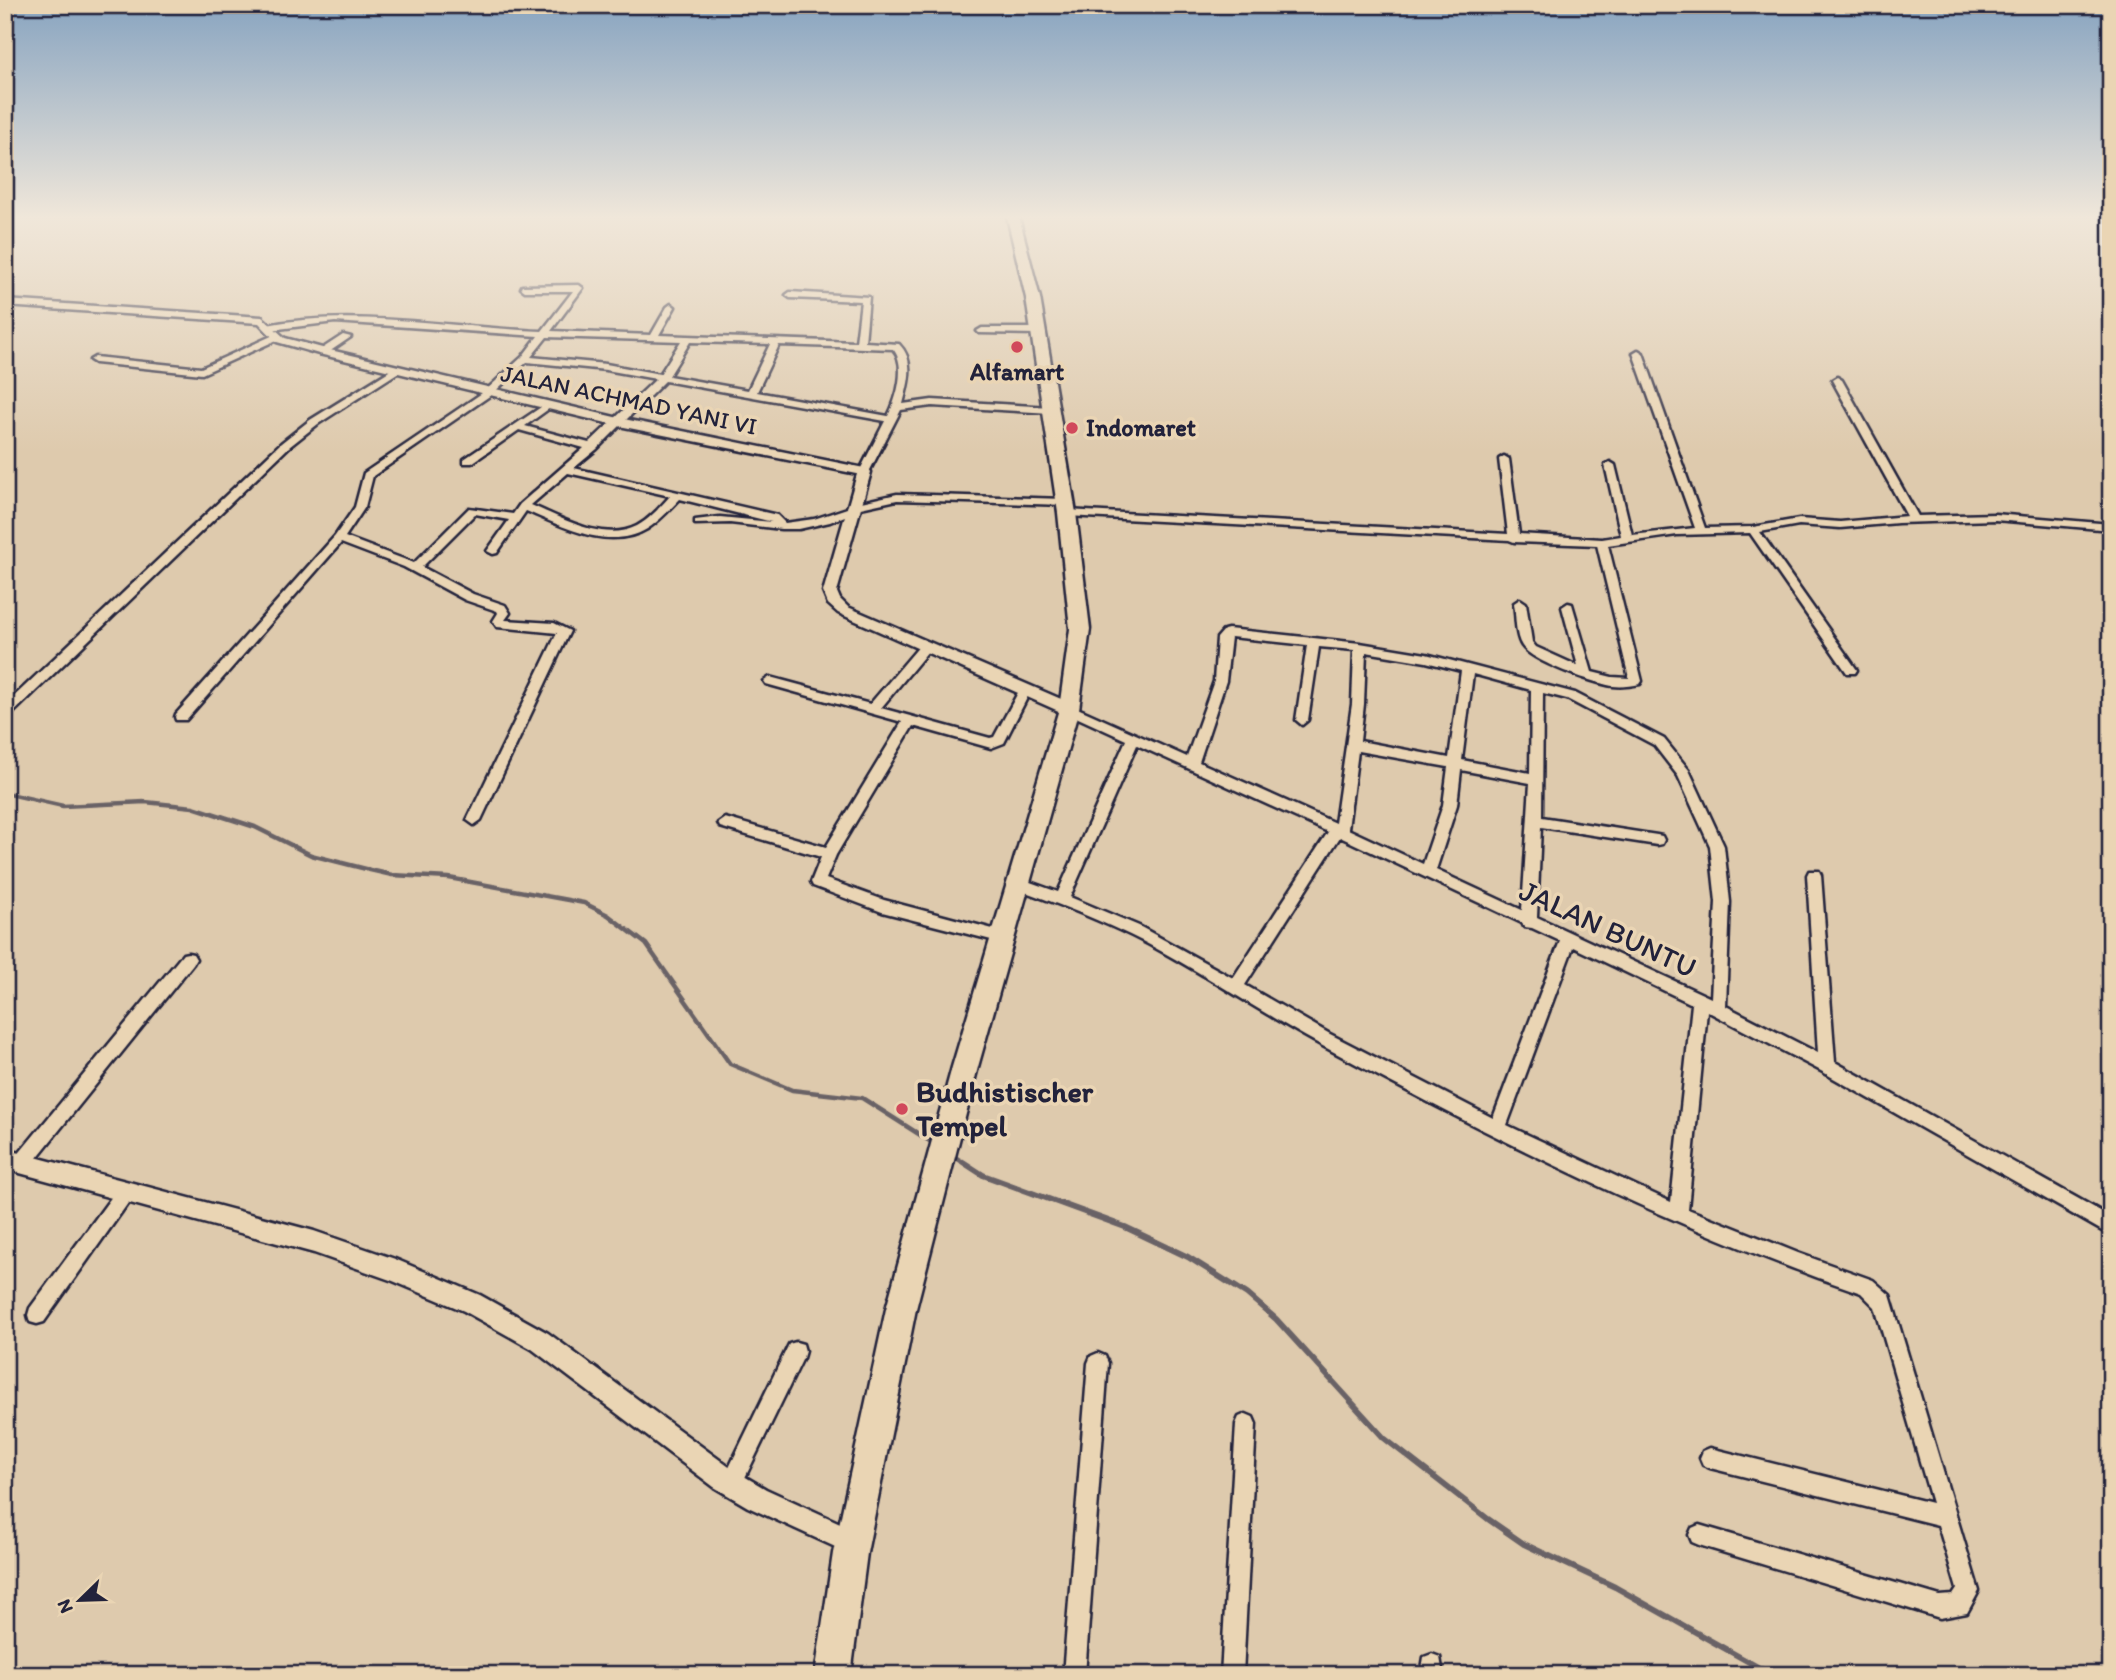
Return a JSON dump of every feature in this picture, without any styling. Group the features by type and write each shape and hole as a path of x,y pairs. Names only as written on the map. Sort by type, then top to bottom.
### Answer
{"highway":[{"path":"838,1674 853,1542 894,1334 1069,709 1080,629 1066,508 1032,295"}],"street":[{"path":"181,717 340,538 357,514 366,479 372,471 488,393 525,359 574,295"},
{"path":"798,295 866,299 860,344"},
{"name":"JALAN ACHMAD YANI VI","path":"5,303 262,320 273,332 323,352 488,393 864,472"},
{"path":"655,335 671,307"},
{"path":"95,360 202,371 273,332 311,320 345,319 493,332 655,335 896,346 903,352 904,371 897,408 864,472 853,505 830,592 833,601 843,610 1069,709"},
{"path":"982,331 1038,331"},
{"path":"323,352 346,337"},
{"path":"493,551 524,506 593,447 663,377 688,338"},
{"path":"751,394 776,342"},
{"path":"1638,353 1701,531"},
{"path":"525,359 663,377 890,419"},
{"path":"5,713 285,445 314,422 397,370"},
{"path":"1838,380 1913,519"},
{"path":"897,408 932,403 1051,410"},
{"path":"468,461 547,406"},
{"path":"518,427 593,447"},
{"path":"1504,459 1514,539"},
{"path":"1610,465 1628,537"},
{"path":"566,469 678,494 781,524"},
{"path":"524,506 585,528 621,533 640,529 678,494"},
{"path":"699,522 728,519 781,524 826,520 853,505 897,497 1514,539 1602,542 1701,531 1753,530 1799,522 1840,525 1913,519 2019,518 2111,527"},
{"path":"415,568 473,510 516,518"},
{"path":"1753,530 1851,670"},
{"path":"340,538 415,568 469,597 501,608 504,612 499,621 501,624 554,627 564,631 474,820"},
{"path":"1520,603 1529,647 1586,674 1629,682 1637,678 1602,542"},
{"path":"1568,607 1586,674"},
{"path":"1192,763 1220,681 1223,635 1409,653 1571,696 1644,732 1668,751 1684,774 1712,834 1721,868 1723,902 1718,1009"},
{"path":"1302,720 1314,642"},
{"path":"872,710 925,647"},
{"path":"1235,988 1339,831 1353,745 1360,647"},
{"path":"1427,874 1450,805 1466,670"},
{"path":"770,681 994,743 999,740 1025,690"},
{"path":"1529,923 1538,779 1537,687"},
{"name":"JALAN BUNTU","path":"1069,709 1192,763 1529,923 1700,1000 1827,1066 2111,1227"},
{"path":"909,721 817,877 821,885 882,906 1003,937"},
{"path":"1062,899 1134,737"},
{"path":"1353,745 1454,766 1538,779"},
{"path":"1534,821 1657,840"},
{"path":"725,823 829,854"},
{"path":"1814,875 1827,1066"},
{"path":"1018,884 1062,899 1151,939 1322,1039 1498,1128 1679,1213 1867,1286 1883,1303 1943,1516 1968,1591 1958,1605 1940,1607 1699,1535"},
{"path":"1498,1128 1568,940"},
{"path":"188,959 13,1161 314,1242 395,1270 472,1303 540,1342 732,1483 853,1542"},
{"path":"1679,1213 1700,1000"},
{"path":"37,1315 127,1190"},
{"path":"732,1483 796,1351"},
{"path":"1074,1675 1098,1363"},
{"path":"1232,1675 1246,1424"},
{"path":"1710,1458 1943,1516"}],"waterway":[{"path":"5,793 63,806 145,802 193,807 255,827 311,855 370,870 392,875 449,878 584,903 608,915 646,944 730,1064 792,1090 862,1098 936,1145"},
{"path":"950,1154 966,1164"},
{"path":"963,1162 983,1175 1125,1227 1188,1257 1247,1294 1276,1319 1384,1438 1488,1519 1524,1544 1615,1587 1772,1675"}],"place":[{"name":"Alfamart","path":"1017,347"},
{"name":"Indomaret","path":"1072,428"},
{"name":"Budhistischer Tempel","path":"902,1109"}]}
